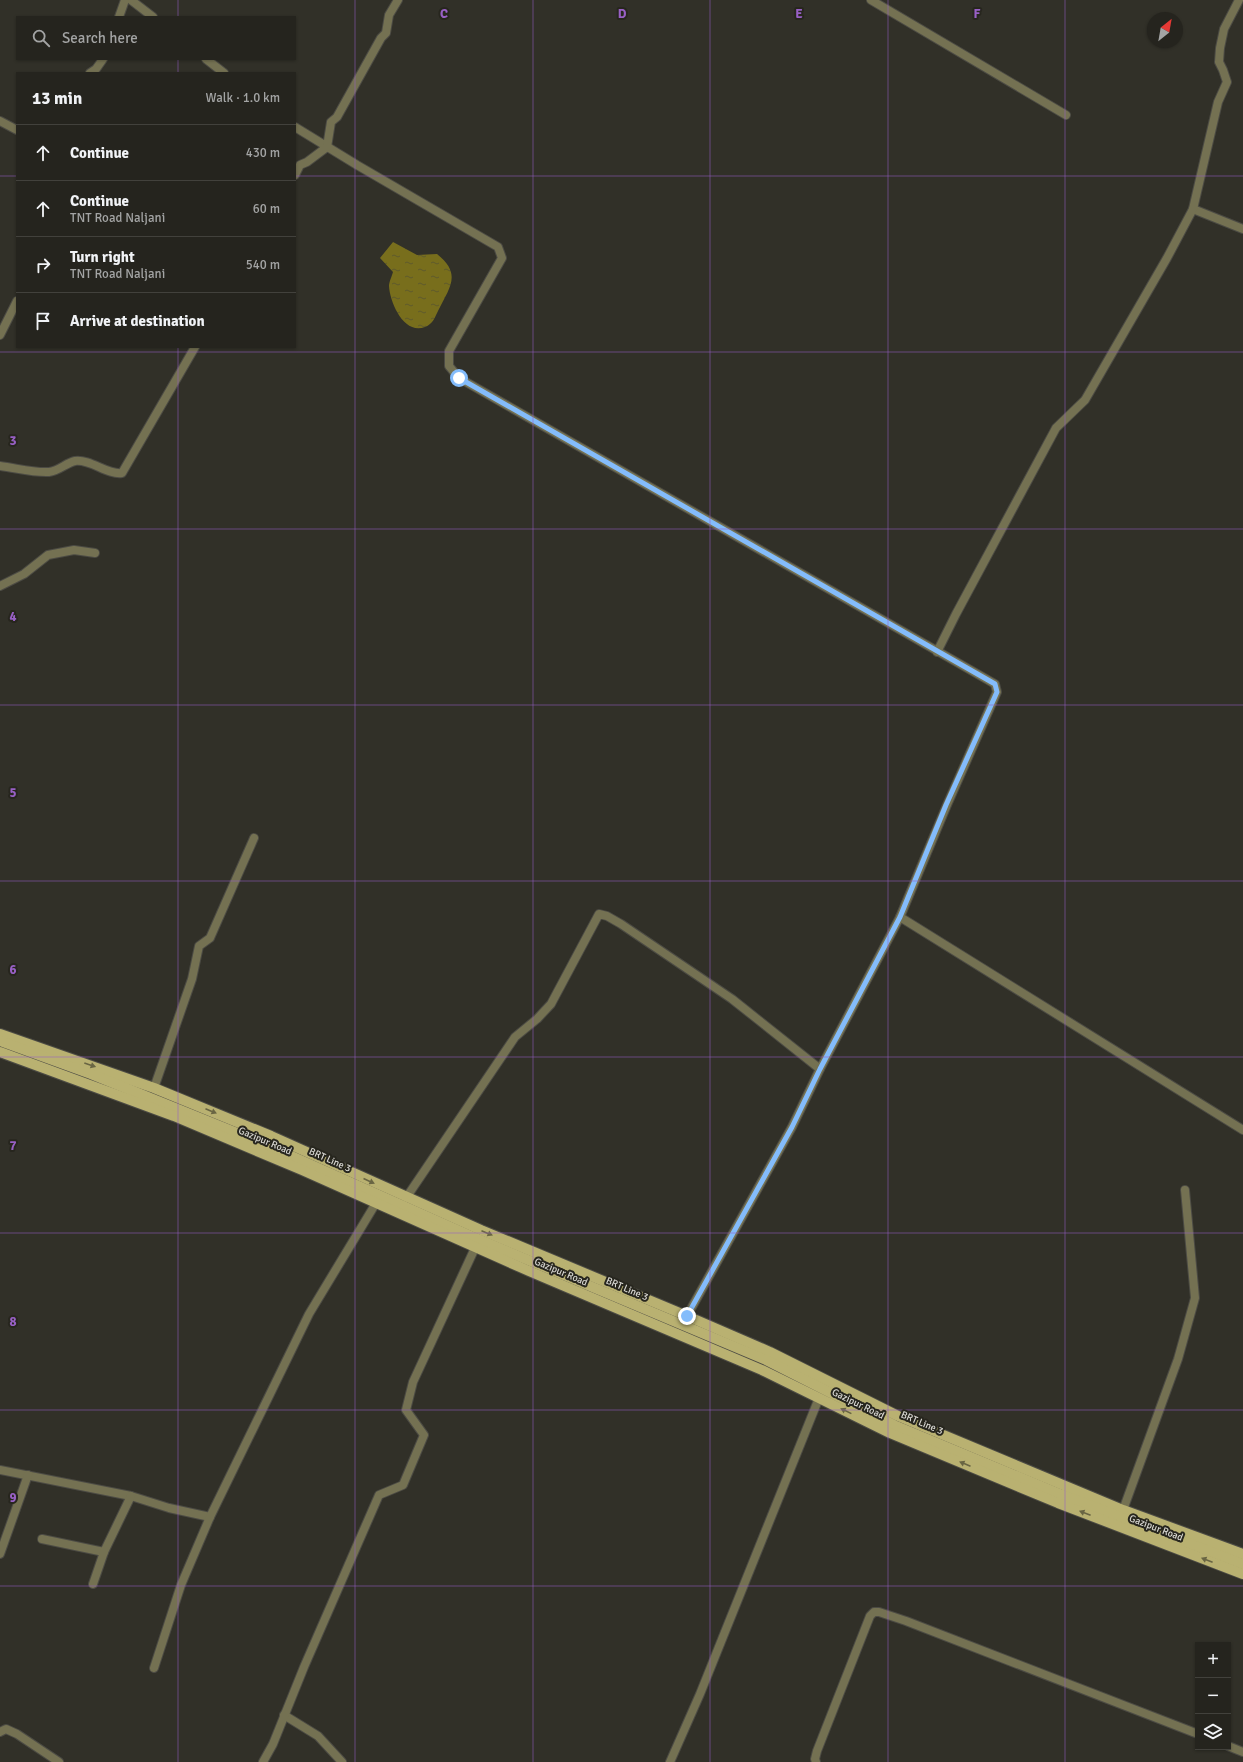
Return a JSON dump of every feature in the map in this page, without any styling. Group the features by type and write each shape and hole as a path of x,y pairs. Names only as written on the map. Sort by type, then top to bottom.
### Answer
{"main road":[{"name":"Gazipur Road","path":"0,1034 154,1088 271,1136 406,1198 770,1352 898,1416 1124,1510 1243,1554"},
{"name":"BRT Line 3","path":"0,1041 91,1074 270,1146 471,1236 766,1360 894,1425 1060,1494 1243,1564"},
{"name":"Gazipur Road","path":"0,1052 174,1116 302,1170 476,1248 762,1370 890,1433 1029,1491 1243,1574"}],"street":[{"path":"119,16 125,0"},
{"path":"131,0 152,16"},
{"path":"296,173 300,165 307,162 327,147 331,122 337,117 381,38 386,33 389,15 398,0"},
{"path":"871,0 1066,115"},
{"path":"938,652 956,614 1056,428 1085,400 1167,258 1193,209 1218,102 1226,82 1219,62 1224,29 1239,0"},
{"path":"92,72 96,69 102,60"},
{"path":"207,60 223,72"},
{"path":"0,121 16,129"},
{"path":"296,128 498,247 502,258 449,350 448,366 459,378 995,684 997,692 946,805 900,917 820,1069 792,1127 687,1316"},
{"path":"1193,209 1243,229"},
{"path":"0,335 16,303"},
{"path":"0,466 49,472 60,469 74,461 92,464 118,474 122,473 194,348"},
{"path":"0,586 24,574 48,555 74,550 95,553"},
{"path":"154,1088 192,979 200,946 210,938 254,838"},
{"path":"406,1198 515,1037 537,1019 551,1004 599,914 621,924 732,999 820,1069"},
{"path":"900,917 1243,1130"},
{"path":"1124,1510 1178,1359 1195,1298 1185,1190"},
{"path":"154,1668 181,1585 210,1517 309,1314 376,1203"},
{"path":"263,1762 379,1495 404,1485 424,1435 406,1410 413,1382 476,1248"},
{"path":"670,1762 700,1694 819,1398"},
{"path":"0,1470 131,1496 169,1508 210,1517"},
{"path":"0,1554 28,1475"},
{"path":"93,1584 104,1552 131,1496"},
{"path":"42,1539 104,1552"},
{"path":"816,1762 815,1759 817,1751 870,1616 874,1612 879,1612 913,1624 1195,1733"},
{"path":"284,1715 318,1736 342,1762"},
{"path":"2,1728 17,1734 59,1762"},
{"path":"1231,1747 1243,1752"}],"water":[{"path":"393,242 417,255 437,254 445,261 449,268 451,274 450,288 433,320 425,327 417,328 411,326 405,322 395,309 389,286 393,272 380,258"}],"route":[{"path":"459,378 995,684 997,692 946,805 900,917 820,1069 792,1127 687,1316"}]}
